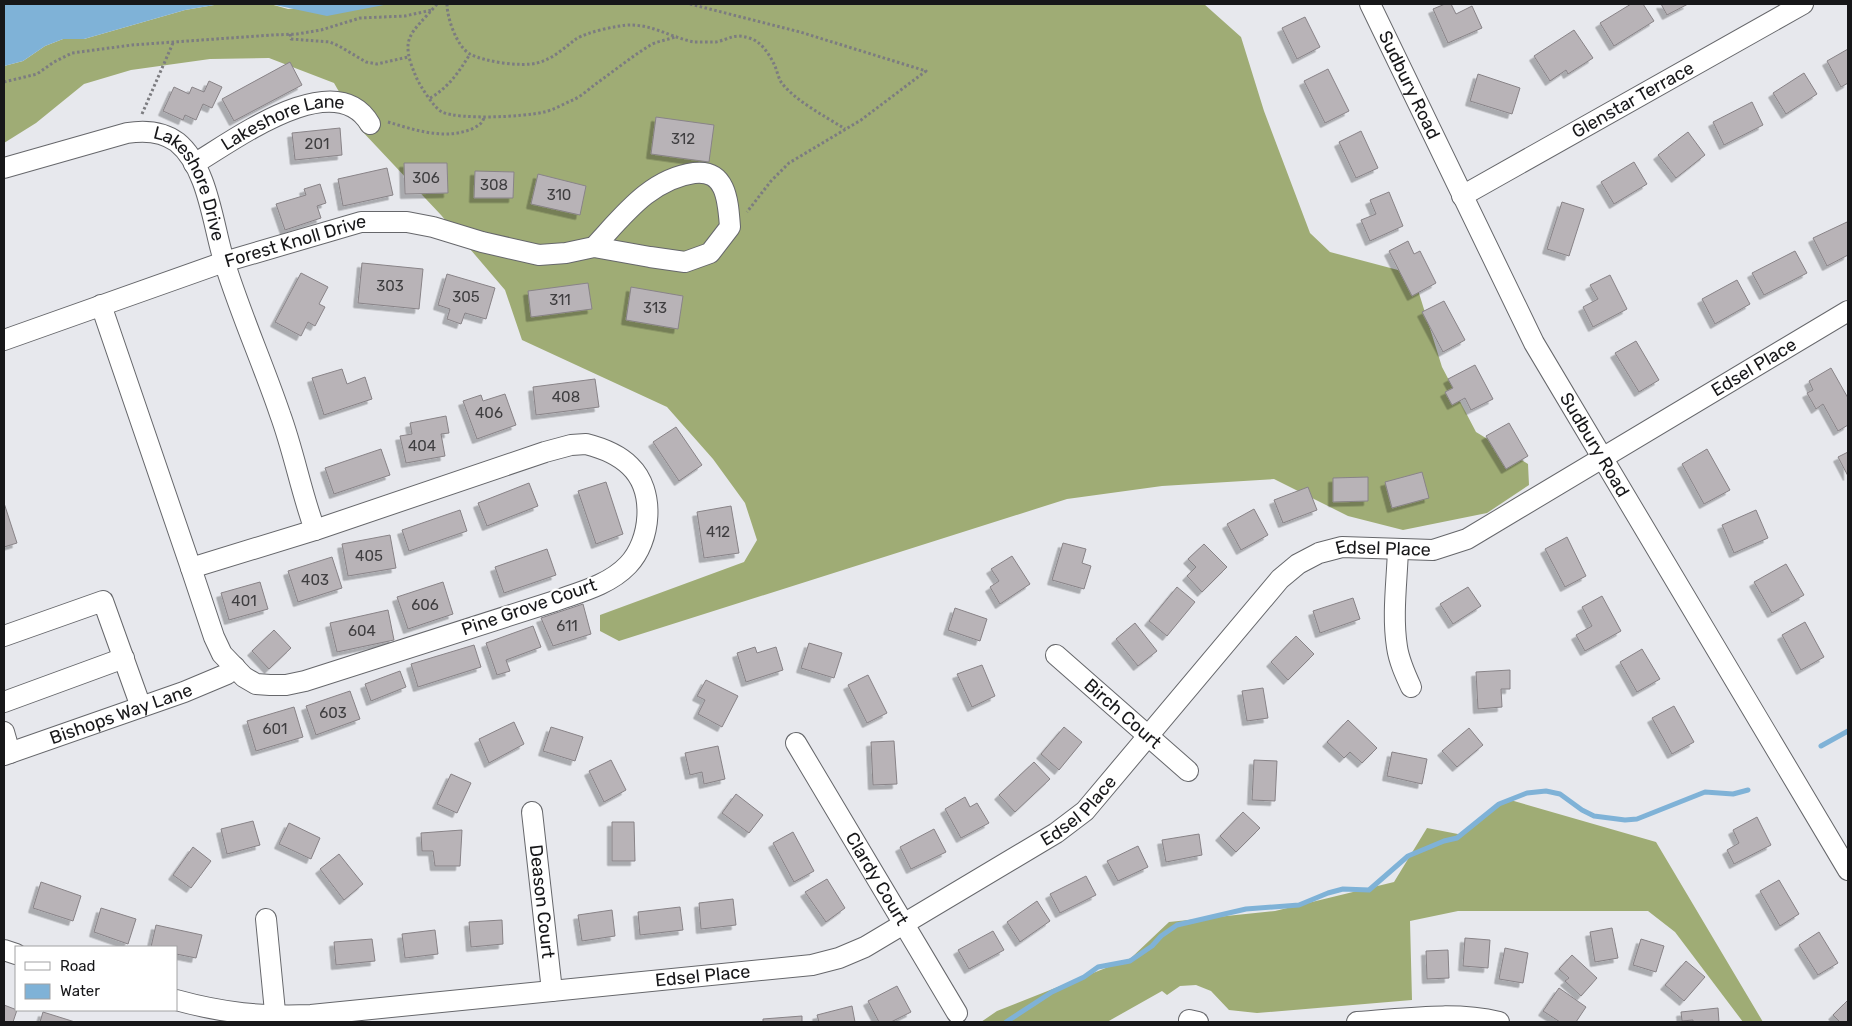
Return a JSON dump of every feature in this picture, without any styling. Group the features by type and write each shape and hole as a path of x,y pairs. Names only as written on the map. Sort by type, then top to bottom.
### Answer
{"street":[{"name":"Sudbury Road","path":"1370,4 1534,343 1848,870"},
{"name":"Glenstar Terrace","path":"1462,196 1803,4"},
{"name":"Lakeshore Lane","path":"194,164 273,117 301,106 323,101 340,102 356,107 365,115 370,124"},
{"name":"Lakeshore Drive","path":"4,168 127,132 143,130 160,133 178,143 200,174 224,262 281,414 304,502 315,530"},
{"path":"594,247 633,206 656,186 680,175 704,172 720,181 728,200 730,227"},
{"name":"Forest Knoll Drive","path":"4,340 224,262 361,222 407,222 539,255 566,253 594,247 685,262 710,253 730,227"},
{"path":"101,305 191,568"},
{"name":"Edsel Place","path":"178,1000 228,1012 276,1019 812,965 839,958 864,947 904,924 1056,833 1085,811 1288,571 1319,553 1342,547 1433,550 1467,539 1848,311"},
{"name":"Pine Grove Court","path":"586,444 616,454 638,476 646,501 646,527 637,554 627,566 596,586 305,681 286,685 256,684 244,677 222,654 214,637 191,568 315,530 545,452 571,445 586,444"},
{"path":"1398,549 1397,647 1401,665 1411,687"},
{"path":"4,636 103,602 141,707"},
{"name":"Birch Court","path":"1056,655 1188,771"},
{"path":"4,702 124,658"},
{"name":"Bishops Way Lane","path":"7,754 210,682 227,674 235,667"},
{"path":"4,732 7,754"},
{"name":"Clardy Court","path":"796,743 957,1013"},
{"name":"Deason Court","path":"532,812 552,991"},
{"path":"266,919 276,1019"},
{"path":"1357,1022 1451,1016 1499,1022"}],"path":[{"path":"437,4 417,25 411,35 408,57 420,84 437,109 444,113 484,117 545,112 577,98 651,44 678,36"},
{"path":"447,4 452,28 461,44 470,54 490,60 515,64 537,63 554,55 585,34 631,25 659,30 694,42 714,42 735,35 757,41 774,64 780,80 788,90 845,129"},
{"path":"690,4 792,30 926,71 860,120 789,163 770,181 737,224 730,227"},
{"path":"4,82 38,74 54,62 72,53 132,45 290,34 321,30 369,17 405,16 432,10"},
{"path":"290,34 291,39 330,42 366,62 377,64 408,57"},
{"path":"141,116 173,43"},
{"path":"430,98 439,93 452,81 470,54"},
{"path":"370,124 380,121 413,130 457,134 479,125 484,117"}],"green space":[{"path":"220,4 270,4 288,9 389,4 1204,4 1241,37 1264,111 1310,233 1330,252 1413,274 1442,367 1476,432 1528,464 1529,485 1487,513 1403,530 1348,516 1274,479 1162,486 1067,499 619,641 600,631 600,615 744,562 757,540 745,503 713,459 667,407 522,340 505,290 441,215 361,130 334,83 269,58 210,59 131,70 84,84 36,123 4,143 4,66 23,61 45,46 63,39 84,39 185,10"},
{"path":"1507,799 1656,842 1763,1022 1743,1022 1675,932 1648,911 1458,911 1410,921 1412,1000 1257,1013 1229,1010 1211,991 1196,985 1180,986 1167,995 1162,991 1107,1022 981,1022 997,1011 1131,958 1169,922 1275,911 1394,882 1427,828 1463,835"}],"water":[{"path":"4,4 220,4 185,10 84,39 63,39 45,46 23,61 4,66"},
{"path":"270,4 389,4 327,16"}],"building":[{"path":"1445,4 1451,4 1456,14 1472,6 1482,28 1448,43 1433,9"},
{"path":"1631,4 1643,4 1654,21 1614,46 1600,23"},
{"path":"1661,4 1688,4 1667,15"},
{"path":"1305,17 1320,47 1297,59 1282,28"},
{"path":"1574,30 1593,58 1568,74 1566,70 1550,81 1534,56"},
{"path":"1848,49 1848,83 1841,87 1827,61"},
{"path":"290,62 302,85 234,121 222,99"},
{"path":"1328,69 1349,111 1325,123 1304,81"},
{"path":"1804,73 1817,94 1786,114 1773,93"},
{"path":"1478,74 1520,88 1512,114 1470,101"},
{"path":"209,81 222,87 212,108 203,104 196,120 185,115 183,120 163,111 174,87 189,94 192,87 204,92"},
{"path":"1752,102 1763,125 1724,145 1713,122"},
{"path":"656,117 714,125 709,162 651,154"},
{"path":"340,128 342,155 295,160 292,133"},
{"path":"1361,131 1378,168 1356,178 1339,142"},
{"path":"1688,132 1705,155 1676,178 1658,155"},
{"path":"1634,162 1647,184 1614,204 1601,182"},
{"path":"404,163 447,163 448,193 405,194"},
{"path":"387,168 393,195 343,206 338,179"},
{"path":"475,171 514,172 513,198 474,198"},
{"path":"538,174 586,186 580,215 531,204"},
{"path":"320,184 326,203 317,206 321,218 285,230 276,204 306,195 304,189"},
{"path":"1389,192 1403,226 1370,241 1361,220 1376,214 1370,200"},
{"path":"1562,202 1584,209 1569,256 1547,249"},
{"path":"1847,222 1848,255 1827,266 1813,238"},
{"path":"1408,241 1414,254 1420,251 1436,283 1412,296 1389,251"},
{"path":"1795,251 1807,273 1764,295 1752,273"},
{"path":"362,263 423,269 419,309 358,303"},
{"path":"301,273 328,287 319,304 325,307 315,326 308,322 301,336 275,322"},
{"path":"447,274 495,288 486,319 465,313 461,324 447,319 450,309 438,305"},
{"path":"1610,275 1627,309 1593,327 1583,307 1598,299 1590,285"},
{"path":"1737,280 1750,304 1715,324 1702,299"},
{"path":"588,283 592,309 531,317 528,291"},
{"path":"631,287 683,296 678,329 626,320"},
{"path":"1444,301 1465,340 1443,352 1422,312"},
{"path":"1636,341 1659,380 1639,392 1615,353"},
{"path":"1475,365 1493,399 1471,410 1465,398 1452,405 1445,392 1453,388 1448,379"},
{"path":"1831,368 1848,398 1848,425 1838,431 1823,404 1816,409 1807,393 1813,390 1809,381"},
{"path":"342,369 347,384 365,377 372,399 324,415 312,378"},
{"path":"595,379 599,407 536,415 533,387"},
{"path":"505,394 516,425 477,439 463,401 481,395 483,401"},
{"path":"446,416 449,433 441,434 445,456 406,463 400,436 412,434 410,423"},
{"path":"1509,423 1528,456 1506,469 1486,436"},
{"path":"676,427 702,465 679,481 653,442"},
{"path":"381,449 390,475 334,494 325,468"},
{"path":"1707,449 1730,490 1704,504 1682,464"},
{"path":"1848,452 1848,476 1838,457"},
{"path":"1422,472 1429,498 1392,508 1385,482"},
{"path":"1368,477 1368,501 1333,502 1333,478"},
{"path":"606,482 623,534 596,544 578,491"},
{"path":"529,483 538,506 487,526 478,503"},
{"path":"1308,487 1317,510 1283,523 1274,500"},
{"path":"4,503 17,543 4,547"},
{"path":"731,506 739,553 704,558 697,512"},
{"path":"1254,509 1268,535 1241,550 1227,524"},
{"path":"460,510 467,531 409,551 402,530"},
{"path":"1756,510 1768,538 1734,553 1722,525"},
{"path":"390,535 396,568 348,576 342,544"},
{"path":"1567,537 1586,576 1565,587 1545,549"},
{"path":"1063,543 1086,549 1082,563 1091,566 1084,589 1052,580"},
{"path":"1204,544 1227,567 1202,592 1187,576 1196,567 1188,559"},
{"path":"547,549 556,575 504,593 495,567"},
{"path":"1012,556 1030,584 1000,604 990,587 999,581 991,569"},
{"path":"332,557 342,588 298,602 288,571"},
{"path":"1786,564 1804,595 1772,613 1754,582"},
{"path":"260,582 268,609 229,620 221,593"},
{"path":"443,582 453,614 408,629 397,597"},
{"path":"1177,587 1195,602 1167,636 1149,621"},
{"path":"1468,587 1481,606 1453,624 1440,604"},
{"path":"1602,596 1621,631 1585,651 1576,635 1592,626 1582,607"},
{"path":"1353,598 1360,619 1320,633 1313,611"},
{"path":"583,604 591,634 553,646 541,618"},
{"path":"955,608 987,619 980,641 948,630"},
{"path":"388,610 394,640 337,652 330,623"},
{"path":"1805,622 1824,657 1801,670 1782,635"},
{"path":"1135,623 1157,651 1138,666 1116,639"},
{"path":"533,626 541,647 506,660 510,671 497,675 486,643"},
{"path":"274,630 291,648 269,669 252,651"},
{"path":"1296,636 1314,654 1288,680 1271,662"},
{"path":"809,643 842,653 834,678 801,668"},
{"path":"474,645 481,667 418,687 411,664"},
{"path":"755,647 757,653 776,647 783,670 746,682 737,653"},
{"path":"1642,649 1660,679 1637,692 1620,662"},
{"path":"982,665 995,696 972,707 957,674"},
{"path":"1510,670 1510,689 1501,689 1502,707 1478,709 1476,672"},
{"path":"400,671 406,687 371,701 365,684"},
{"path":"868,675 887,713 867,723 848,685"},
{"path":"706,680 738,696 722,727 698,714 705,700 697,696"},
{"path":"1263,688 1268,718 1247,721 1242,691"},
{"path":"350,691 360,719 316,735 306,706"},
{"path":"1674,706 1694,742 1672,754 1652,718"},
{"path":"294,707 303,737 256,751 247,721"},
{"path":"1348,720 1377,748 1362,763 1350,752 1344,758 1327,742"},
{"path":"514,722 524,744 489,763 479,739"},
{"path":"551,727 583,737 575,761 543,751"},
{"path":"1064,727 1082,742 1059,770 1041,754"},
{"path":"1469,728 1483,745 1457,767 1442,751"},
{"path":"894,741 897,784 873,785 871,742"},
{"path":"718,746 725,779 704,784 702,772 690,775 685,753"},
{"path":"1392,752 1427,759 1422,784 1387,776"},
{"path":"611,760 626,790 604,802 589,771"},
{"path":"1254,760 1277,761 1275,801 1252,800"},
{"path":"1034,762 1050,779 1015,812 999,795"},
{"path":"451,774 471,783 457,813 437,804"},
{"path":"736,794 763,815 749,833 722,813"},
{"path":"965,797 970,807 977,803 989,823 961,838 945,809"},
{"path":"1243,812 1260,828 1236,852 1220,836"},
{"path":"1757,817 1771,845 1734,864 1727,850 1739,843 1733,830"},
{"path":"253,821 260,845 227,854 221,829"},
{"path":"612,822 634,822 635,861 612,861"},
{"path":"289,823 320,838 311,859 279,844"},
{"path":"934,829 946,852 911,869 900,847"},
{"path":"462,830 460,866 435,866 433,851 422,851 421,833"},
{"path":"793,832 814,871 794,882 773,843"},
{"path":"1199,834 1202,855 1166,862 1162,840"},
{"path":"1138,846 1148,867 1118,881 1107,861"},
{"path":"193,847 211,861 191,888 173,875"},
{"path":"339,854 363,884 344,900 320,869"},
{"path":"1086,876 1096,895 1060,913 1050,894"},
{"path":"827,879 845,908 826,922 805,892"},
{"path":"1779,880 1799,914 1780,926 1760,891"},
{"path":"41,882 81,896 73,921 33,908"},
{"path":"733,899 736,925 701,929 699,903"},
{"path":"1037,901 1050,921 1020,942 1007,922"},
{"path":"680,907 683,930 640,935 638,912"},
{"path":"101,908 136,919 128,944 94,932"},
{"path":"612,910 615,936 582,941 578,915"},
{"path":"502,920 503,944 471,947 469,922"},
{"path":"156,925 202,935 196,958 178,954 178,946 151,946"},
{"path":"1612,928 1618,958 1595,962 1590,932"},
{"path":"435,930 438,954 405,958 402,934"},
{"path":"993,931 1004,950 969,969 958,950"},
{"path":"1819,932 1838,963 1818,975 1799,945"},
{"path":"1465,938 1490,940 1488,968 1463,966"},
{"path":"372,939 375,961 336,965 334,942"},
{"path":"1641,939 1664,946 1656,972 1633,965"},
{"path":"1505,948 1528,953 1523,983 1499,979"},
{"path":"1448,950 1449,978 1427,979 1426,951"},
{"path":"1572,955 1597,978 1581,996 1565,981 1569,978 1559,969"},
{"path":"1686,961 1705,977 1684,1001 1665,985"},
{"path":"897,986 911,1012 891,1022 879,1022 868,1001"},
{"path":"1559,988 1586,1007 1576,1022 1560,1022 1543,1011"},
{"path":"1848,1000 1848,1022 1840,1022 1833,1015"},
{"path":"4,1005 17,1011 13,1022 4,1022"},
{"path":"852,1006 855,1022 819,1022 817,1015"},
{"path":"1718,1008 1719,1022 1682,1021 1681,1012"},
{"path":"43,1012 75,1022 40,1022"},
{"path":"802,1016 802,1022 763,1022 763,1019"}],"waterway":[{"path":"1821,746 1848,731"},
{"path":"1006,1022 1052,992 1084,977 1098,967 1130,961 1177,925 1246,909 1299,905 1343,889 1369,890 1408,856 1444,841 1457,838 1499,804 1527,793 1546,791 1560,794 1594,816 1625,820 1637,819 1705,792 1733,794 1748,790"}]}
